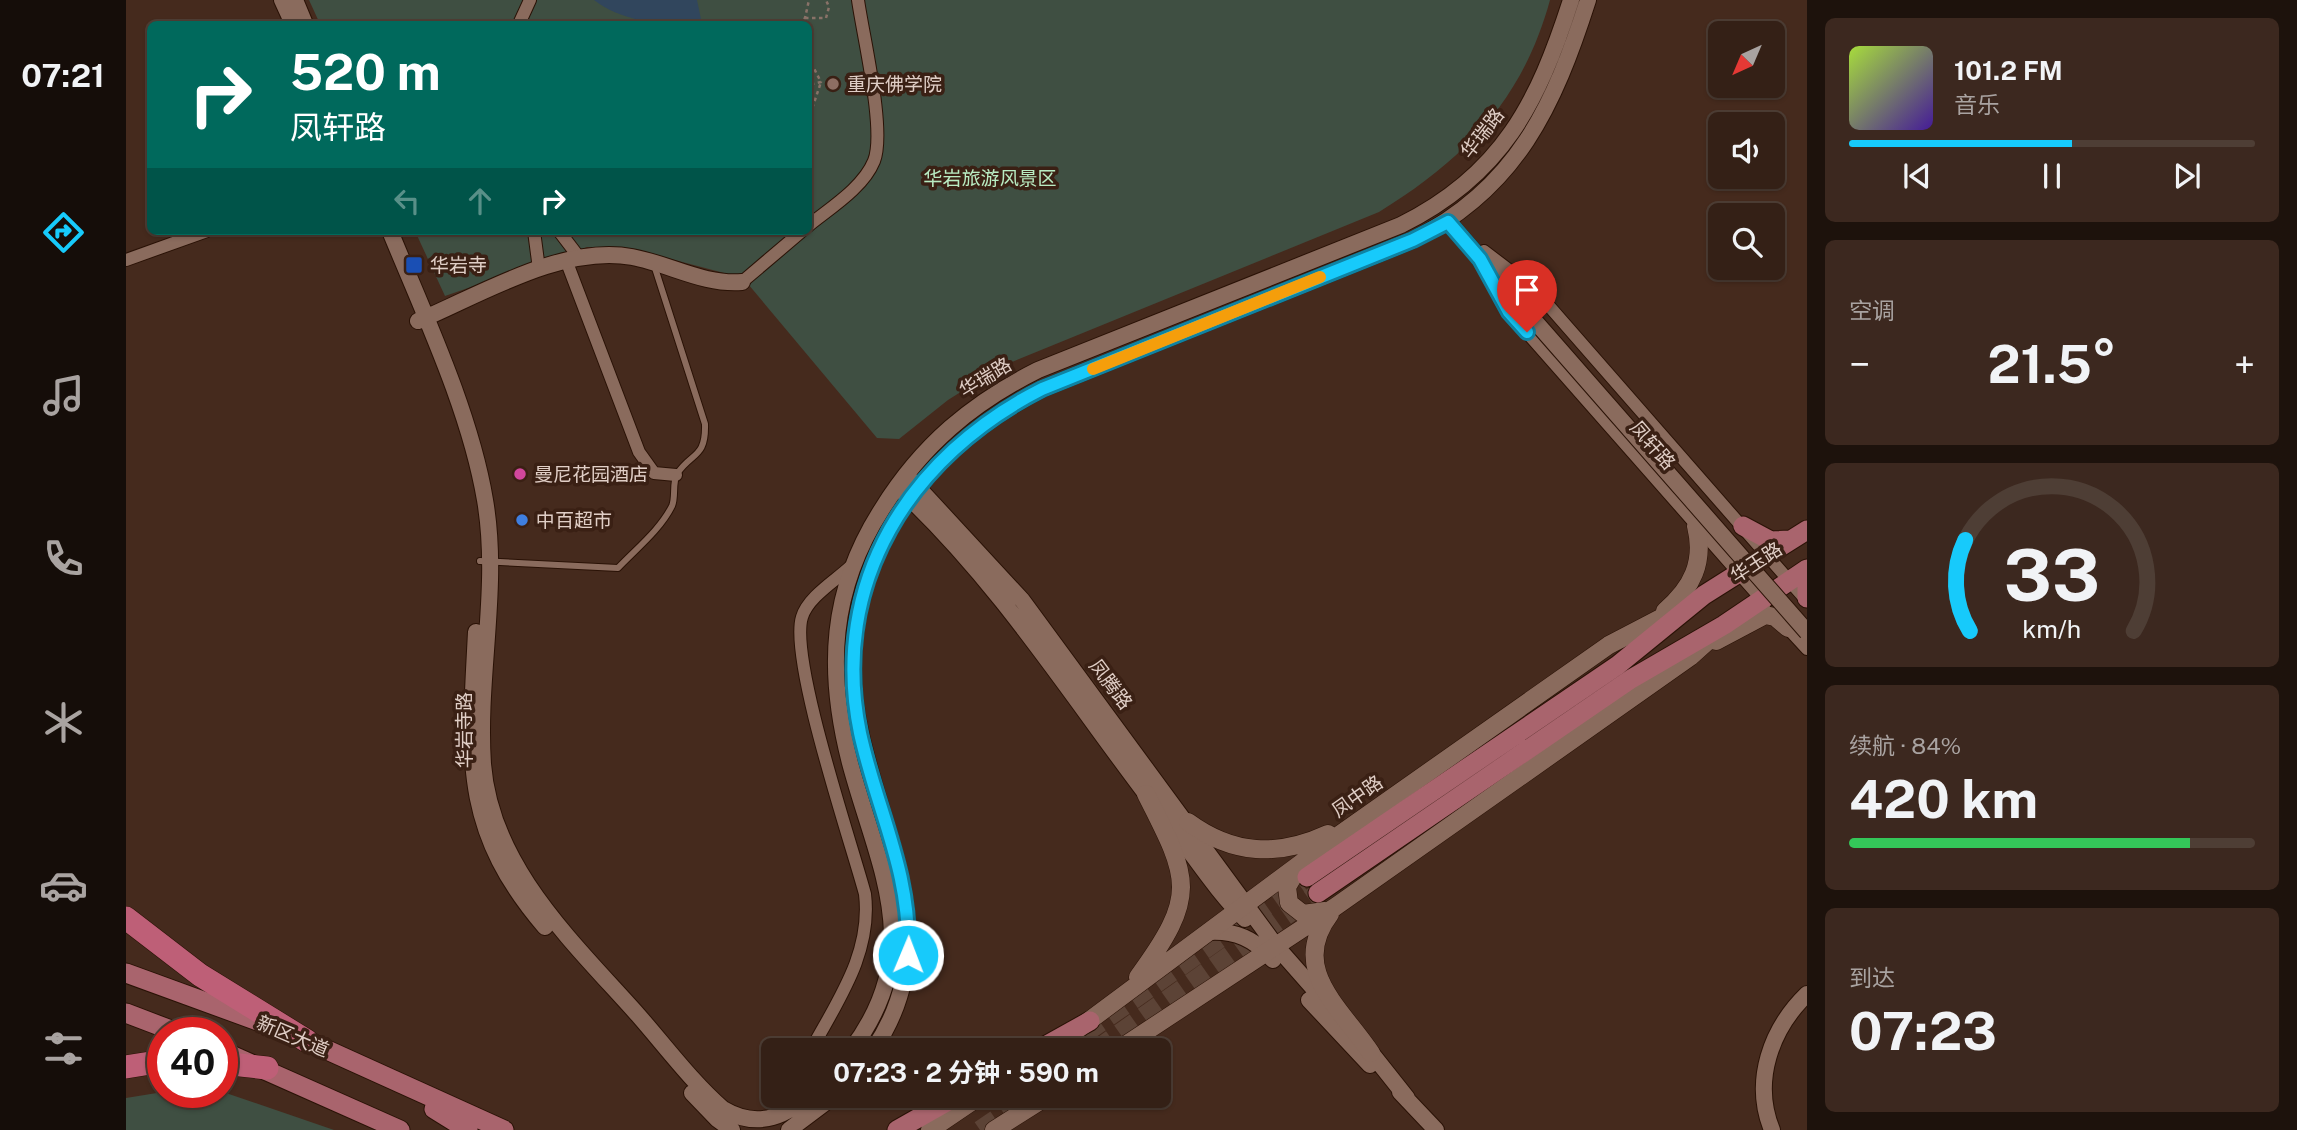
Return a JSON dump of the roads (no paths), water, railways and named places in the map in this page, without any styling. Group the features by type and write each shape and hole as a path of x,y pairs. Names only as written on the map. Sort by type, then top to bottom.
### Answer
{"highway":[{"path":"126,918 200,975 307,1041"},
{"path":"126,1067 147,1064"},
{"path":"238,1065 267,1068"}],"main road":[{"path":"1654,621 1683,596 1694,580 1700,551 1696,526"},
{"path":"1743,526 1771,541 1799,535"},
{"name":"华玉路","path":"1799,535 1704,595 1618,665 1312,885 1631,679 1798,580 1807,569"},
{"path":"1798,580 1807,599"},
{"name":"凤中路","path":"1065,1038 1363,817 1609,645 1704,595"},
{"path":"1135,1038 1270,944 1298,932 1335,907 1690,657 1749,620 1765,615 1775,617 1788,628"},
{"path":"1690,657 1724,625"},
{"path":"1126,993 1158,949 1181,898 1182,876 1177,855 1146,794"},
{"path":"1188,822 1205,835 1236,848 1268,851 1309,843 1363,817"},
{"path":"1335,907 1303,914 1289,903 1286,895 1287,887 1296,871 1339,835"},
{"path":"1335,907 1316,940 1316,972 1326,992 1371,1053"},
{"name":"新区大道","path":"126,973 188,993 307,1041 379,1075"},
{"path":"126,1013 147,1021"},
{"path":"1060,1038 1090,1021"},
{"name":"新区大道","path":"238,1057 361,1110"},
{"path":"379,1075 468,1130"},
{"path":"379,1075 504,1130"},
{"path":"924,1124 943,1108"},
{"path":"897,1130 924,1124 956,1108"},
{"path":"994,1130 1029,1108"},
{"path":"361,1110 387,1130"},
{"path":"361,1110 400,1130"}],"street":[{"path":"282,0 292,21"},
{"path":"295,0 304,21"},
{"path":"520,20 521,0"},
{"path":"520,20 530,0"},
{"path":"812,223 859,183 874,162 878,137 858,0"},
{"name":"华瑞路","path":"857,1038 874,1011 886,980 893,923 881,857 850,764 838,703 835,667 837,627 850,568 864,538 901,480 955,421 1007,386 1038,370 1401,225 1448,200 1500,149 1522,117 1546,72 1571,0"},
{"name":"华瑞路","path":"880,1038 902,987 908,955 909,922 897,856 860,732 855,691 855,636 868,573 884,539 914,492 966,437 999,413 1042,389 1413,240 1452,219 1487,189 1531,135 1562,78 1588,0"},
{"name":"凤轩路","path":"1452,219 1807,617"},
{"path":"126,260 196,235"},
{"name":"华岩寺路","path":"380,235 420,320"},
{"name":"华岩寺路","path":"391,235 469,474 475,501 485,562 483,764 492,808 509,852 551,917 713,1101 734,1116 747,1120 774,1118"},
{"path":"535,235 539,269"},
{"path":"561,235 572,258 639,452 654,473 676,475"},
{"path":"420,320 539,269 572,258 631,256 714,282 742,282 797,235"},
{"name":"凤轩路","path":"1482,255 1509,312 1807,649"},
{"name":"凤轩路","path":"1482,255 1535,290 1768,555 1798,580"},
{"name":"凤轩路","path":"1522,300 1807,632"},
{"name":"凤腾路","path":"901,480 1022,600 1188,822 1250,923 1371,1053 1407,1098"},
{"name":"凤腾路","path":"914,492 1011,608 1146,794 1242,907"},
{"name":"华岩寺路","path":"485,562 471,766 480,812 489,838 512,881 542,923 706,1109 732,1130"},
{"path":"817,1038 859,955 867,923 867,908 806,678 800,638 805,609 850,568"},
{"path":"1208,932 1236,933 1270,944 1362,1058 1407,1098 1436,1130"},
{"path":"1772,1130 1763,1091 1767,1061 1777,1034 1790,1013 1807,994"},
{"path":"774,1118 779,1108"},
{"path":"774,1118 789,1108"},
{"path":"789,1130 818,1108"}],"lane":[{"path":"485,562 618,568 662,522 673,504 676,475 701,449 705,439 705,424 653,263"}],"water":[{"path":"594,0 697,0 701,21 646,21 606,8"}],"tunnel":[{"path":"1078,1038 1301,882"},
{"path":"1113,1038 1318,893"},
{"path":"980,1130 1012,1108"}],"place":[{"name":"重庆佛学院","path":"833,84"},
{"name":"华岩寺","path":"414,265"},
{"name":"曼尼花园酒店","path":"520,474"},
{"name":"中百超市","path":"522,520"}],"park label":[{"name":"华岩旅游风景区","path":"990,178"}]}
